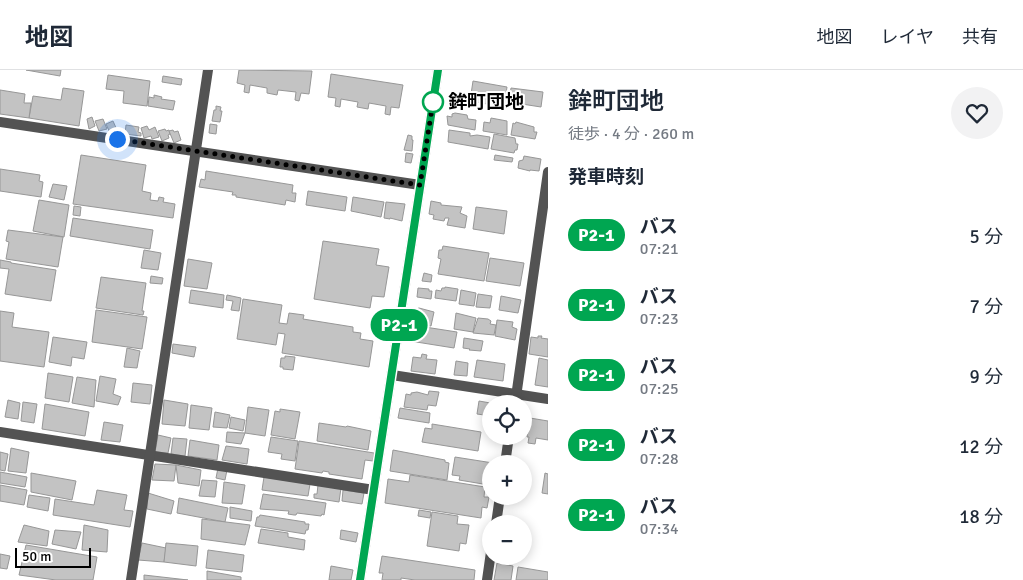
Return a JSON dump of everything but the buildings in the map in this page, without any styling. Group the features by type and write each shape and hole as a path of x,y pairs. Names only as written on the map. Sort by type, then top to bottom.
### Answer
{"street":[{"path":"131,580 208,70"},
{"path":"360,580 438,70"},
{"path":"0,122 420,185"},
{"path":"516,395 548,172"},
{"path":"392,375 494,395"},
{"path":"532,398 548,398"},
{"path":"0,432 374,490"},
{"path":"487,580 489,565"}],"bus line":[{"name":"P2-1","path":"360,580 438,70"}],"place":[{"name":"鉾町団地","path":"433,102"}],"route":[{"path":"117,139 420,185 433,102"}]}
